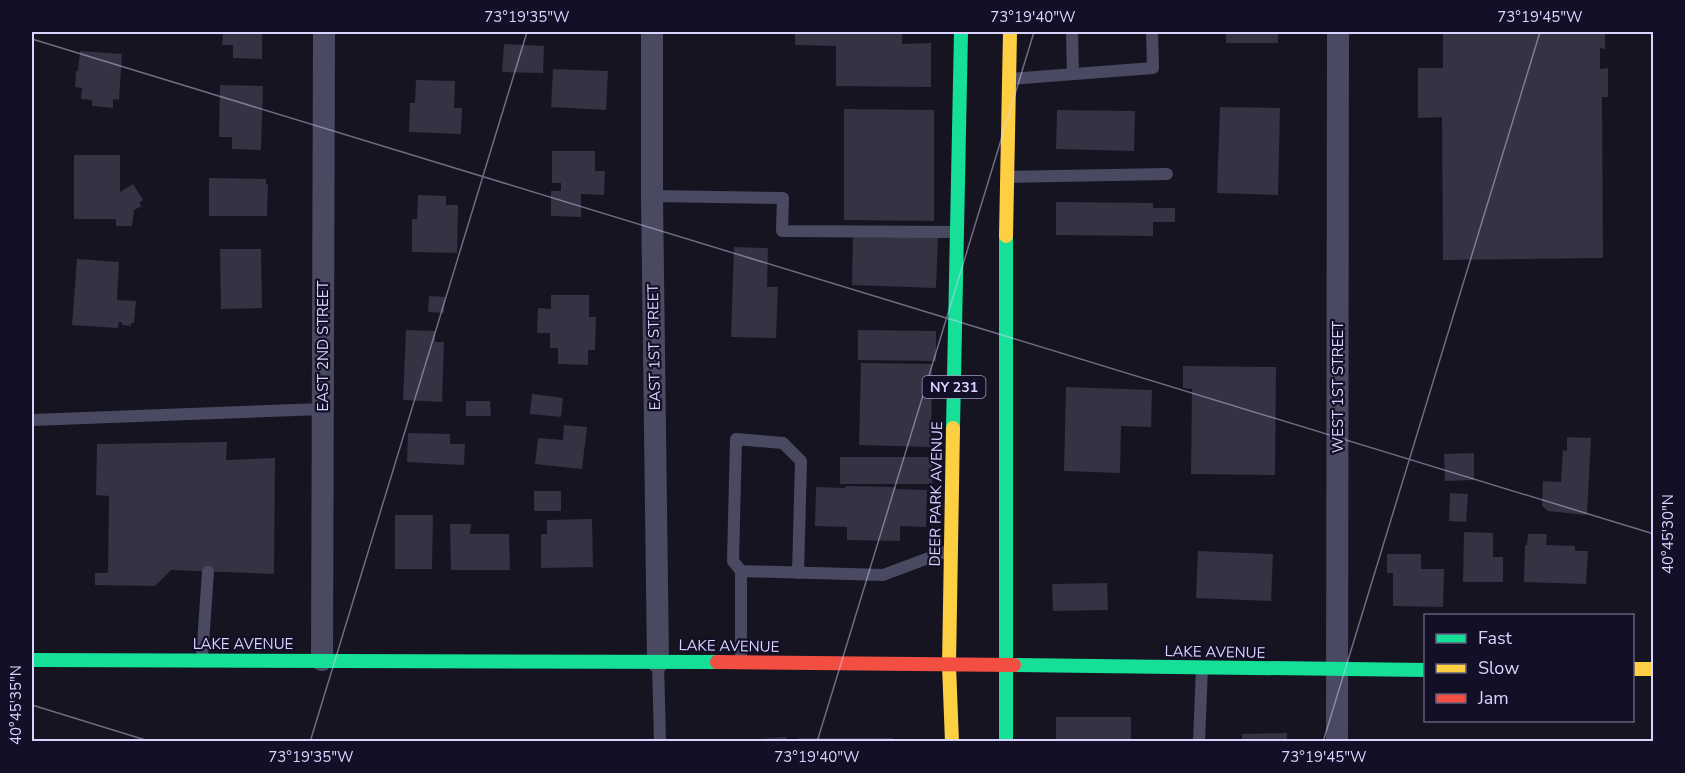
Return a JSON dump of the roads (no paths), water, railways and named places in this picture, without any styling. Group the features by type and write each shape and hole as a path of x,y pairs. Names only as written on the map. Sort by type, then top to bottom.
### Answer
{"main road":[{"name":"DEER PARK AVENUE","path":"951,741 949,665 960,32"},
{"name":"NY 231","path":"1006,741 1005,260 1010,32"},
{"name":"LAKE AVENUE","path":"32,660 741,662 1424,670"},
{"path":"1634,669 1653,669"}],"street":[{"name":"EAST 2ND STREET","path":"322,660 324,32"},
{"name":"EAST 1ST STREET","path":"652,32 658,662"},
{"name":"WEST 1ST STREET","path":"1337,741 1338,32"}],"lane":[{"path":"1072,32 1073,74"},
{"path":"1009,79 1153,68 1152,32"},
{"path":"1007,177 1167,174"},
{"path":"652,196 783,198 782,231 957,232"},
{"path":"32,420 323,409"},
{"path":"741,662 741,571 733,561 736,439 783,442 801,461 798,573"},
{"path":"741,571 883,575 951,550"},
{"path":"202,660 208,572"},
{"path":"658,662 660,741"},
{"path":"1199,741 1202,668"}]}
